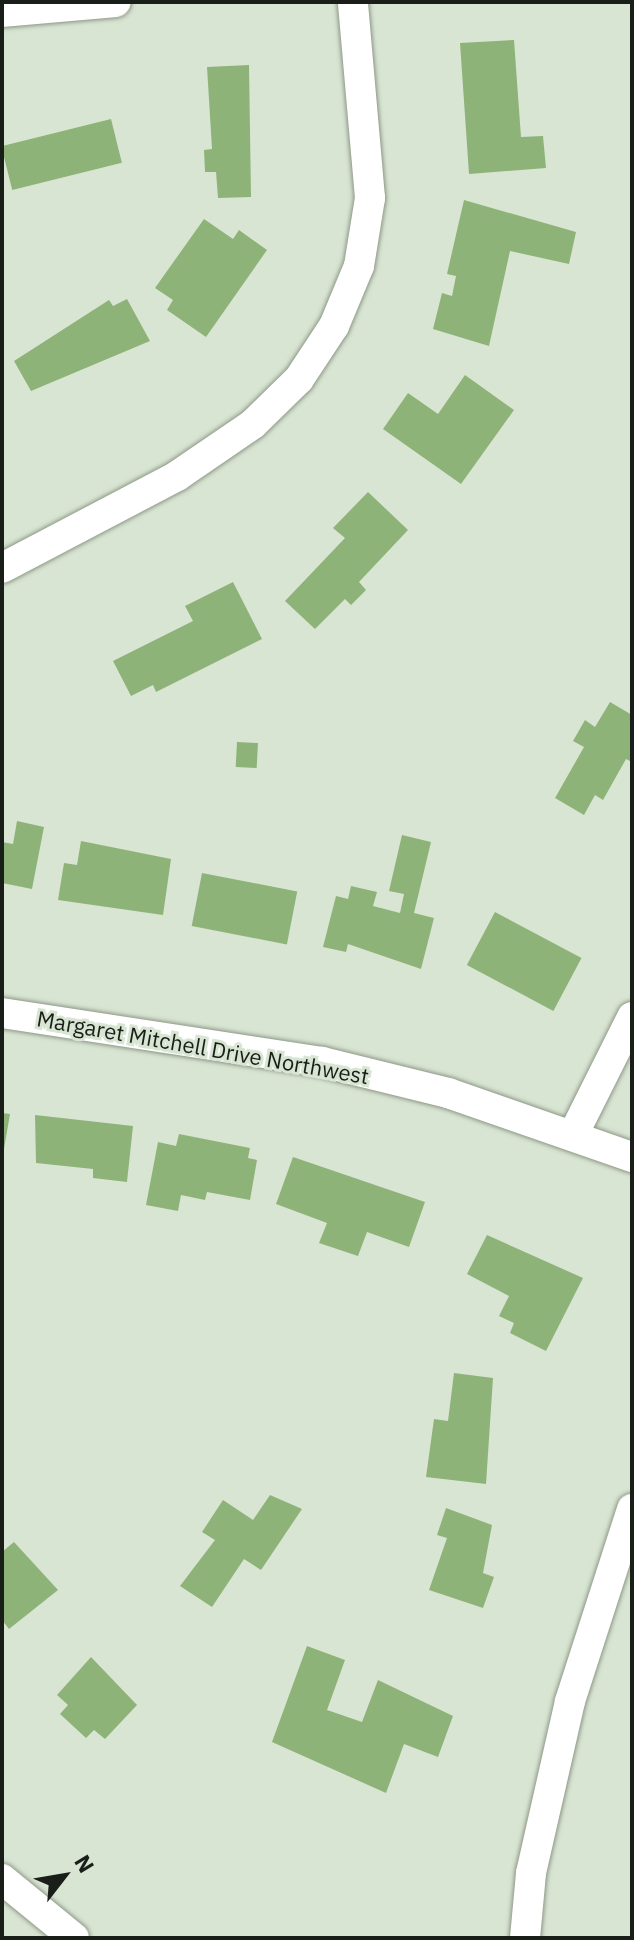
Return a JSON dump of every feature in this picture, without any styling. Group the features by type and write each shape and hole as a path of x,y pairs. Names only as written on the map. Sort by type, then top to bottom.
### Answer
{"street":[{"path":"2,12 116,2"},
{"path":"2,568 177,476 253,424 299,379 334,326 359,266 370,198 353,2"},
{"name":"Margaret Mitchell Drive Northwest","path":"2,1013 322,1062 448,1093 632,1157"},
{"path":"573,1135 632,1017"},
{"path":"525,1938 531,1873 570,1701 632,1509"},
{"path":"2,1879 74,1938"}],"building":[{"path":"514,40 521,137 543,136 546,168 469,174 460,43"},
{"path":"249,65 251,197 218,198 216,172 205,172 204,150 212,149 207,67"},
{"path":"111,119 122,163 12,190 2,146"},
{"path":"464,200 576,232 569,264 510,251 489,346 433,329 442,293 452,296 456,276 447,274"},
{"path":"204,219 233,239 239,230 267,250 206,337 167,310 173,300 155,288"},
{"path":"127,299 150,341 31,391 14,361 109,300 113,306"},
{"path":"465,375 514,410 461,484 383,429 408,393 438,414"},
{"path":"368,492 408,530 359,582 366,590 351,605 345,599 315,629 285,601 345,538 333,528"},
{"path":"233,582 262,639 156,692 153,685 131,696 113,661 193,621 185,606"},
{"path":"610,702 632,715 632,762 626,759 603,800 595,795 584,815 555,798 584,747 573,741 585,720 595,727"},
{"path":"237,742 258,743 257,768 236,767"},
{"path":"17,821 44,827 32,889 2,883 2,842 13,844"},
{"path":"402,835 431,842 414,913 434,918 421,969 348,944 346,952 323,947 336,896 348,899 351,886 377,892 373,906 400,913 404,894 389,891"},
{"path":"81,841 171,859 163,915 58,900 64,863 77,865"},
{"path":"202,873 297,892 287,945 192,926"},
{"path":"495,912 582,958 553,1011 467,965"},
{"path":"2,1113 10,1114 4,1149 2,1149"},
{"path":"35,1115 133,1126 127,1182 93,1178 93,1169 36,1163"},
{"path":"179,1134 250,1148 248,1158 257,1160 250,1200 207,1192 205,1200 181,1195 178,1211 146,1205 158,1142 176,1146"},
{"path":"293,1157 425,1202 409,1247 367,1232 358,1256 319,1243 327,1223 276,1204"},
{"path":"487,1235 583,1278 546,1351 510,1333 514,1323 499,1316 509,1296 467,1274"},
{"path":"454,1373 493,1378 486,1484 426,1477 434,1419 448,1421"},
{"path":"270,1495 302,1509 261,1570 244,1559 212,1607 180,1586 215,1540 202,1532 223,1500 253,1520"},
{"path":"446,1508 492,1525 483,1573 494,1577 483,1608 429,1590 447,1538 437,1535"},
{"path":"14,1542 58,1590 9,1629 2,1620 2,1552"},
{"path":"307,1646 345,1660 327,1710 362,1722 378,1680 453,1716 438,1757 404,1744 386,1793 272,1742"},
{"path":"91,1657 137,1705 105,1739 94,1730 86,1738 60,1714 68,1705 57,1695"}]}
